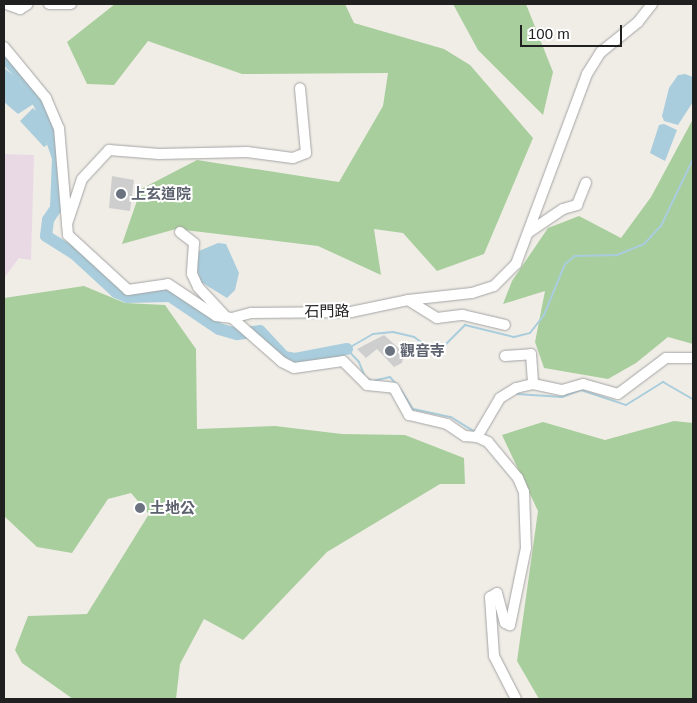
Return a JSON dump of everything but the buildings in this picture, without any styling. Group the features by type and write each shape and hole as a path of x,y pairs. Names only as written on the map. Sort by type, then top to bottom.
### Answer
{"street":[{"path":"6,4 20,9 28,4"},
{"path":"49,4 71,4"},
{"name":"石門路","path":"229,317 251,313 351,312 408,300 472,293 494,286 516,264 587,74 601,52 638,22 652,4"},
{"path":"4,47 46,98 59,128 64,155 66,230 128,290 168,284 204,310 229,317"},
{"path":"66,230 82,179 109,150 159,154 248,152 276,157 306,153 300,88"},
{"path":"529,232 563,209 577,204 586,183"},
{"path":"180,232 194,243 192,274 198,287 229,317 243,326 251,337 294,368 343,361 367,385 394,388 409,415 447,424 465,436 477,437 488,442 518,478 524,492 526,548 510,625 505,623 497,593 490,597 494,656 516,699"},
{"path":"408,300 437,318 463,315 505,325"},
{"path":"505,356 531,354 533,384"},
{"path":"477,437 500,398 533,384 562,390 583,384 618,394 666,358 693,358"}],"shaded area":[{"path":"4,154 34,155 31,260 19,258 4,278"},
{"name":"上玄道院","path":"112,176 134,180 130,211 109,208"},
{"name":"觀音寺","path":"384,335 404,353 402,363 394,367 377,349 366,358 357,349"}],"green space":[{"path":"115,4 345,4 354,23 444,49 470,65 533,138 484,254 437,271 403,233 374,229 381,275 318,246 176,229 122,244 141,189 197,160 339,182 383,106 388,73 242,74 148,41 114,85 87,84 67,42"},
{"path":"453,4 526,4 553,72 543,115 478,50"},
{"path":"693,119 693,344 668,337 636,363 608,379 544,368 535,342 545,291 503,304 512,281 548,228 579,216 621,238 651,197"},
{"path":"84,286 125,303 165,305 196,349 197,429 275,426 342,434 405,435 464,458 465,484 440,484 327,552 243,640 204,619 180,664 176,699 73,699 22,663 15,650 28,616 87,614 149,514 131,493 108,499 72,553 37,547 4,516 4,298"},
{"path":"674,421 693,423 693,699 539,699 517,661 538,511 502,435 543,422 605,440"}],"water":[{"path":"4,68 16,77 35,103 18,114 4,102"},
{"path":"685,74 693,77 693,102 678,125 664,121 662,116 669,88 678,75"},
{"path":"33,108 42,117 47,145 44,147 20,121"},
{"path":"664,124 677,130 665,161 650,153 659,125"},
{"path":"218,243 226,244 239,273 235,290 227,298 201,282 197,269 199,251"}],"waterway":[{"path":"4,57 26,80 41,107 58,158 56,208 48,220 46,236 76,255 116,292 127,297 170,296 219,329 237,334 260,331 284,357 295,359 347,349"},
{"path":"396,384 390,377 372,381 365,377 359,362 347,349 373,334 393,332 414,337 437,353 465,325 514,337 530,333 544,315 565,264 575,256 617,255 644,244 661,226 693,159"},
{"path":"517,394 562,397 581,390 626,405 663,382 693,399"},
{"path":"401,390 413,409 451,417 475,432"}],"place":[{"name":"上玄道院","path":"121,194"},
{"name":"觀音寺","path":"390,351"},
{"name":"土地公","path":"140,508"}]}
